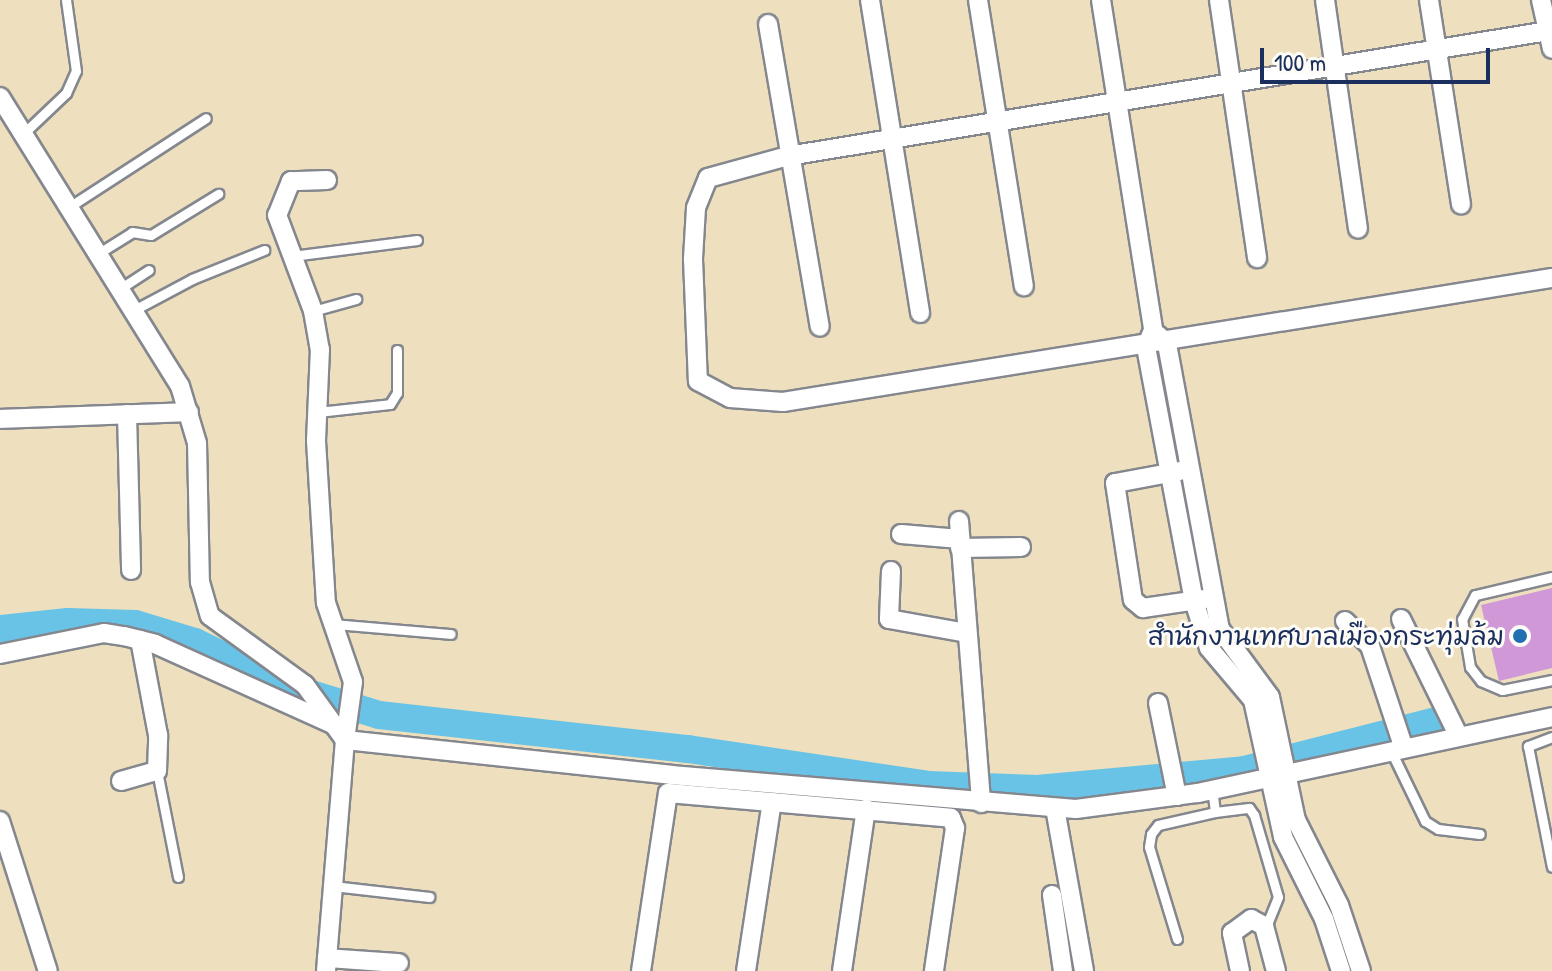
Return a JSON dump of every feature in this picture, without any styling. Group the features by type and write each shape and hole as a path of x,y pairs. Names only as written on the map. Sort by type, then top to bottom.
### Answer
{"street":[{"path":"870,0 920,313"},
{"path":"978,0 1024,286"},
{"path":"1101,0 1150,339 1203,599 1209,648 1253,700 1266,775 1289,852 1324,919 1341,971"},
{"path":"1219,0 1257,258"},
{"path":"1325,0 1358,229"},
{"path":"1429,0 1461,205"},
{"path":"1541,0 1550,40 1438,50 788,156 731,170 702,184 693,259 698,381 712,393 783,402 1150,339 1167,344 1552,278"},
{"path":"768,24 788,156 820,327"},
{"path":"0,97 168,362 189,412 197,443 202,600 225,629 305,685 339,725"},
{"path":"327,180 295,180 283,191 277,215 289,256 313,311 320,349 318,412 326,603 351,666 351,698 339,725 327,964 399,963"},
{"path":"1167,344 1178,472"},
{"path":"0,419 189,412"},
{"path":"127,414 131,570"},
{"path":"1178,472 1115,483 1133,600 1143,608 1203,599"},
{"path":"901,534 960,536 1021,547"},
{"path":"960,536 980,799"},
{"path":"891,571 889,619 967,633"},
{"path":"1203,599 1225,640 1270,697 1305,846 1339,905 1361,971"},
{"path":"1401,619 1458,735"},
{"path":"1345,621 1370,646 1397,738"},
{"path":"0,654 104,633 140,640 339,725 1055,808 1174,782 1212,789 1287,771 1397,738 1458,735 1552,717"},
{"path":"121,781 157,771 157,725 140,640"},
{"path":"1158,703 1174,782"},
{"path":"641,971 668,793 866,809 954,821 934,971"},
{"path":"746,971 772,802"},
{"path":"1055,808 1084,971"},
{"path":"842,971 866,809"},
{"path":"0,821 48,971"},
{"path":"1052,895 1063,971"},
{"path":"1240,971 1232,933 1251,919 1265,929 1276,971"}],"lane":[{"path":"25,132 66,93 76,71 66,0"},
{"path":"69,207 206,118"},
{"path":"99,253 132,232 151,235 218,194"},
{"path":"289,256 417,240"},
{"path":"134,310 192,279 264,250"},
{"path":"121,288 149,270"},
{"path":"313,311 356,299"},
{"path":"318,412 390,404 397,393 397,350"},
{"path":"1552,577 1475,595 1462,619 1470,667 1481,681 1502,690 1552,680"},
{"path":"334,624 451,634"},
{"path":"1552,737 1528,746 1552,867"},
{"path":"1397,738 1414,809 1438,829 1480,834"},
{"path":"157,771 178,877"},
{"path":"1212,789 1215,812"},
{"path":"1177,939 1149,847 1151,834 1158,825 1249,808 1254,815 1278,897 1265,929"},
{"path":"333,886 429,897"}],"building":[{"name":"สำนักงานเทศบาลเมืองกระทุ่มล้ม","path":"1552,588 1552,668 1499,681 1481,605"}],"waterway":[{"path":"0,629 68,622 135,624 195,642 288,687 379,715 688,749 928,785 1037,789 1244,770 1440,720"}],"place":[{"name":"สำนักงานเทศบาลเมืองกระทุ่มล้ม","path":"1520,636"}]}
